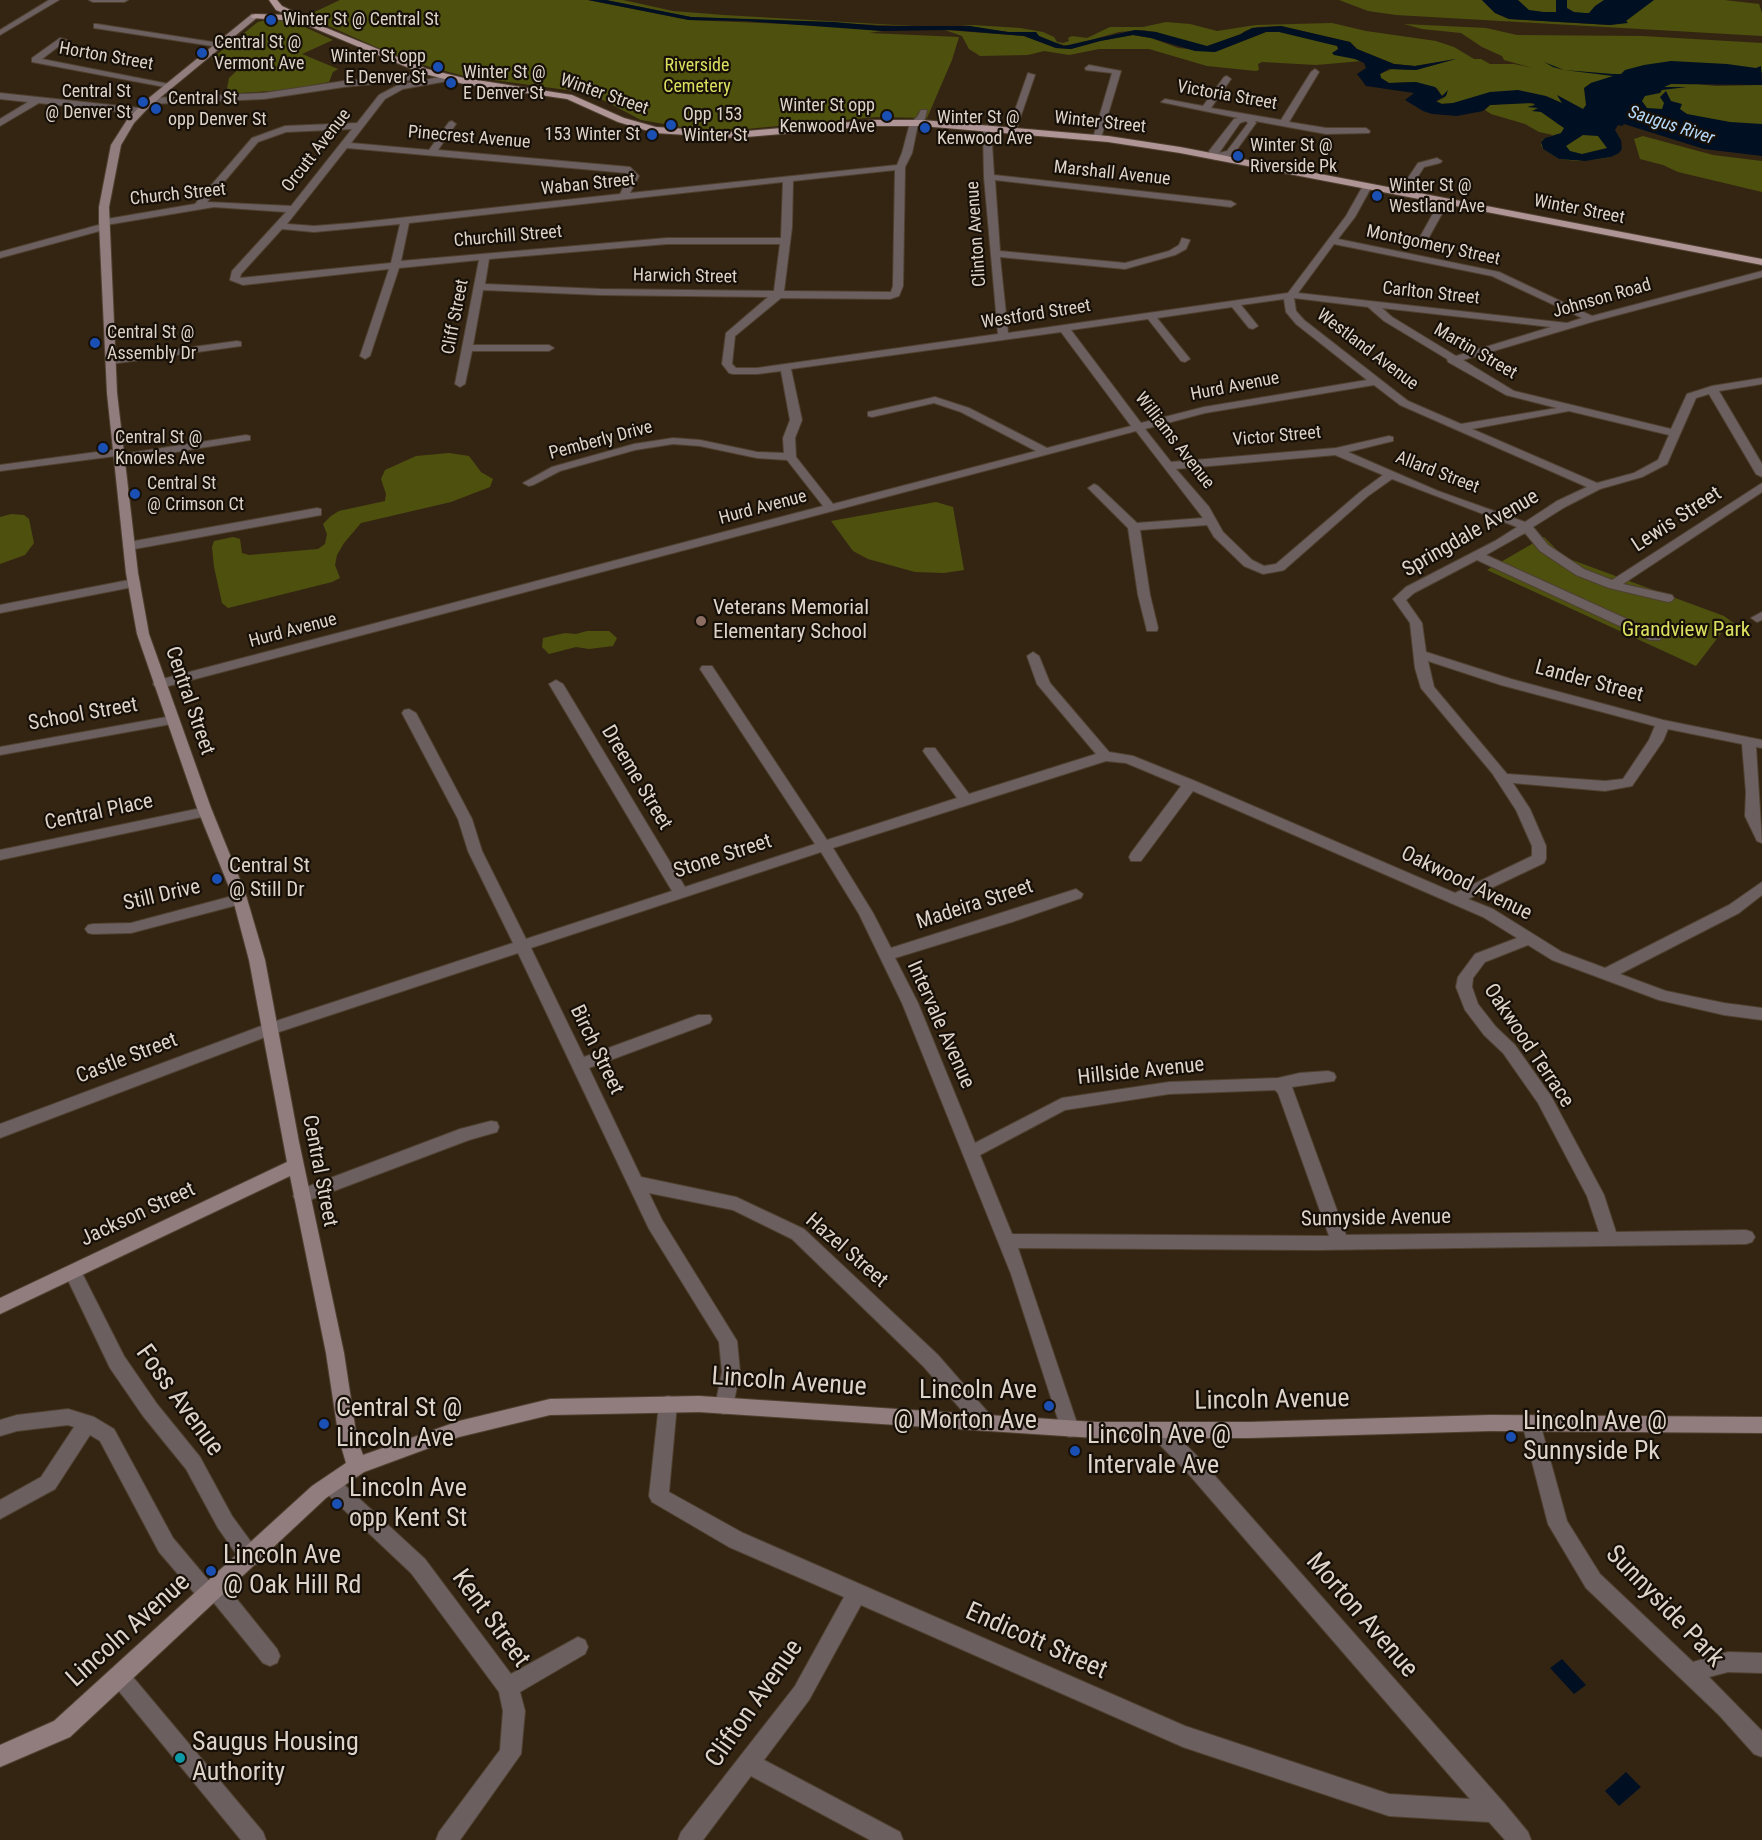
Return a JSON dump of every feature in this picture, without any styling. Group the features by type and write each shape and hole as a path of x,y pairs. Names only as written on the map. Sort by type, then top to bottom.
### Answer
{"main road":[{"name":"Central Street","path":"271,0 255,16 150,101 124,129 116,145 104,207 111,361 129,546 143,634 172,720 240,899 257,960 334,1353 348,1440 357,1466"},
{"name":"Winter Street","path":"271,0 279,8 299,19 408,65 450,78 569,98 631,124 677,133 749,135 874,123 914,123 1097,138 1215,157 1762,262"},
{"name":"Winter Street","path":"255,16 299,19"},
{"name":"Jackson Street","path":"0,1306 296,1165"},
{"name":"Lincoln Avenue","path":"0,1756 62,1729 319,1492 357,1466 459,1429 550,1407 668,1404 724,1406 1070,1429 1158,1430 1531,1423 1762,1425"}],"street":[{"path":"0,33 56,0"},
{"path":"93,0 124,0"},
{"path":"97,26 219,45"},
{"name":"Horton Street","path":"63,40 35,60 170,85"},
{"path":"1089,68 1117,71 1097,138"},
{"path":"1284,123 1315,72"},
{"path":"1012,130 1031,75"},
{"path":"150,101 254,97 381,80 450,78"},
{"name":"Orcutt Avenue","path":"236,281 236,273 280,226 376,103 391,90 450,78"},
{"path":"1205,109 1227,79"},
{"path":"0,96 140,111"},
{"path":"0,123 38,100"},
{"name":"Victoria Street","path":"1165,102 1326,131 1366,131"},
{"path":"900,167 908,153 914,123 921,119 924,112"},
{"path":"1215,157 1230,153 1252,123 1249,117"},
{"path":"432,152 452,124"},
{"path":"198,207 255,140 285,129 357,126"},
{"name":"Clinton Avenue","path":"987,128 994,254 1003,337"},
{"name":"Pinecrest Avenue","path":"345,145 630,170 634,176 623,197"},
{"path":"485,156 492,146"},
{"path":"1403,193 1421,165 1437,161"},
{"name":"Waban Street","path":"280,226 314,229 405,221 900,167"},
{"name":"Harwich Street","path":"479,287 600,292 890,296 898,286 900,167"},
{"name":"Marshall Avenue","path":"989,177 1231,204"},
{"path":"779,294 785,241 788,180"},
{"path":"1292,295 1350,217 1367,186"},
{"path":"1425,237 1444,201"},
{"name":"Church Street","path":"0,255 104,224 198,207 225,204 292,209"},
{"path":"365,356 394,265 405,221"},
{"path":"994,254 1125,266 1172,254 1183,247 1185,240"},
{"name":"Churchill Street","path":"236,281 642,242 785,241"},
{"name":"Montgomery Street","path":"1332,241 1495,274 1591,319"},
{"name":"Cliff Street","path":"460,384 484,256"},
{"name":"Johnson Road","path":"1452,360 1591,319 1762,274"},
{"name":"Westford Street","path":"779,294 745,320 730,335 727,364 733,371 785,367 1292,295"},
{"name":"Carlton Street","path":"1292,295 1567,326"},
{"name":"Westland Avenue","path":"1292,295 1289,308 1295,316 1404,403 1596,488"},
{"path":"1233,302 1253,326"},
{"name":"Martin Street","path":"1372,305 1388,319 1452,360 1510,393 1675,433"},
{"path":"1149,314 1185,359"},
{"name":"Williams Avenue","path":"1063,327 1168,466 1205,510 1218,534 1248,563 1263,570 1280,567 1364,494 1391,475"},
{"path":"111,361 237,344"},
{"path":"468,348 549,348"},
{"path":"785,367 796,420 789,438 790,457 830,508"},
{"name":"Hurd Avenue","path":"160,684 1204,410 1378,381"},
{"name":"Springdale Avenue","path":"1455,898 1539,859 1539,846 1523,809 1503,778 1428,688 1422,668 1416,623 1399,600 1410,590 1478,556 1561,504 1596,488 1638,475 1663,462 1690,396 1712,389 1762,381"},
{"path":"1712,389 1758,458 1762,474"},
{"path":"872,414 935,400 965,410 1045,451"},
{"path":"1461,427 1573,408"},
{"path":"0,468 246,438"},
{"name":"Victor Street","path":"1168,466 1335,451 1389,439"},
{"name":"Pemberly Drive","path":"529,483 556,469 634,447 673,441 700,443 757,455 790,457"},
{"name":"Allard Street","path":"1335,451 1391,475 1526,526"},
{"name":"Lewis Street","path":"1613,585 1762,487"},
{"path":"1094,488 1134,527 1144,595 1152,628"},
{"path":"129,546 317,512"},
{"path":"1134,527 1211,521"},
{"path":"1526,526 1544,548 1580,572 1613,585 1668,598"},
{"path":"1478,556 1655,637"},
{"path":"0,609 134,583"},
{"name":"Lander Street","path":"1421,655 1506,682 1663,724 1756,743"},
{"path":"1033,656 1044,684 1105,756"},
{"name":"Intervale Avenue","path":"707,669 866,913 910,1003 1020,1274 1070,1429"},
{"name":"Dreeme Street","path":"556,684 681,893"},
{"name":"Birch Street","path":"410,713 465,819 475,851 656,1224 728,1341 731,1372 724,1406"},
{"name":"School Street","path":"0,751 172,720"},
{"path":"1503,778 1605,786 1627,783 1656,741 1663,724"},
{"path":"1756,743 1752,816 1762,837"},
{"path":"930,751 968,801"},
{"name":"Stone Street","path":"270,1029 1105,756 1128,759 1190,784"},
{"path":"1136,857 1190,784"},
{"name":"Oakwood Avenue","path":"1190,784 1488,913 1557,956 1665,996 1724,1009 1762,1014"},
{"name":"Central Place","path":"0,855 206,812"},
{"path":"1605,975 1734,909 1762,887"},
{"name":"Madeira Street","path":"886,955 1076,894"},
{"name":"Still Drive","path":"93,929 130,928 240,899"},
{"name":"Oakwood Terrace","path":"1529,939 1480,958 1466,977 1464,987 1471,1006 1490,1031 1509,1049 1545,1100 1595,1195 1610,1238"},
{"path":"580,1065 704,1019"},
{"name":"Castle Street","path":"0,1131 270,1029"},
{"name":"Hillside Avenue","path":"972,1152 1062,1104 1169,1088 1278,1084 1300,1078 1328,1077"},
{"path":"1278,1084 1285,1089 1340,1242"},
{"path":"302,1196 466,1134 491,1127"},
{"name":"Hazel Street","path":"636,1183 736,1204 798,1234 931,1361 985,1423"},
{"name":"Sunnyside Avenue","path":"1007,1241 1340,1242 1610,1238 1698,1240 1746,1237"},
{"name":"Foss Avenue","path":"73,1272 117,1362 150,1410 193,1463 225,1522 250,1557"},
{"name":"Endicott Street","path":"668,1404 659,1496 736,1540 1183,1736 1389,1805 1496,1811"},
{"path":"0,1428 17,1423 68,1417 87,1423 107,1435 166,1545 270,1656"},
{"path":"0,1510 48,1483 87,1423"},
{"name":"Sunnyside Park","path":"1531,1423 1558,1524 1593,1581 1762,1746"},
{"name":"Morton Avenue","path":"1158,1430 1201,1474 1520,1840"},
{"name":"Kent Street","path":"331,1485 418,1566 508,1687 514,1711 510,1754 447,1840"},
{"name":"Clifton Avenue","path":"689,1840 802,1693 857,1593"},
{"path":"508,1687 578,1647"},
{"path":"1689,1673 1728,1662 1762,1664"},
{"path":"120,1677 255,1840"},
{"path":"748,1763 892,1840"}],"green space":[{"name":"Riverside Cemetery","path":"340,0 588,0 689,20 831,26 882,31 869,33 959,37 952,60 927,118 876,117 746,129 693,129 641,120 603,100 574,91 464,76 430,67 392,54 306,16"},
{"path":"606,0 623,0 673,11 930,27 691,17"},
{"path":"1339,0 1482,0 1495,13 1509,19 1610,25 1627,22 1625,21 1651,0 1724,0 1759,4 1762,13 1762,36 1396,15 1368,11"},
{"path":"1516,0 1626,0 1600,14 1529,12"},
{"path":"275,18 298,24 333,40 302,54 338,69 333,72 329,82 286,90 226,94 229,78 243,65 211,59 258,22"},
{"path":"1166,22 1190,24 1217,31 1256,25 1332,23 1366,31 1436,41 1490,64 1514,64 1533,68 1504,60 1502,56 1482,47 1461,33 1422,29 1404,24 1486,28 1517,35 1642,36 1762,43 1762,72 1629,73 1591,83 1586,87 1593,105 1572,115 1490,92 1466,103 1432,104 1445,97 1447,92 1442,96 1437,88 1411,82 1389,83 1381,78 1380,74 1392,69 1416,70 1455,59 1415,66 1394,64 1357,49 1350,42 1281,26 1257,27 1245,31 1224,45 1191,47 1156,32 1142,30 1119,32 1069,46 1051,42 1037,35 1036,32 1009,32 960,26 1020,28 1043,32 1054,37 1057,42 1063,43 1069,41 1068,38 1072,36 1087,38 1110,27 1143,27"},
{"path":"945,30 1024,36 1056,48 1071,49 1133,35 1151,38 1178,48 1215,52 1266,32 1290,32 1342,46 1352,58 1362,61 1316,65 1262,62 1258,64 1259,70 1256,71 1207,66 1149,49 1099,49 1069,55 1044,51 1028,55 980,56 969,49 962,36"},
{"path":"1679,82 1716,86 1762,85 1762,140 1706,131 1638,107 1621,93"},
{"path":"1533,103 1535,105 1531,107 1537,107 1558,124 1579,134 1619,136 1622,149 1611,157 1600,159 1577,161 1559,159 1543,149 1541,145 1542,140 1553,135 1539,132 1525,124 1485,110 1490,105"},
{"path":"1643,136 1713,155 1762,161 1762,192 1678,172 1640,159 1634,139"},
{"path":"449,453 469,456 481,472 493,479 490,487 451,502 361,523 337,555 335,565 340,578 332,582 228,608 222,603 214,567 212,547 214,541 233,537 240,539 242,553 249,555 318,549 325,544 327,534 323,524 331,516 339,511 385,501 386,494 381,479 385,470 416,456"},
{"path":"936,502 953,507 964,570 944,573 915,572 868,559 853,551 831,521"},
{"path":"11,514 24,515 29,519 34,543 25,555 0,564 0,517"},
{"name":"Grandview Park","path":"1544,537 1564,557 1724,616 1739,627 1722,632 1696,666 1487,570"},
{"path":"587,631 609,631 617,638 613,646 589,649 576,647 549,654 542,647 543,638"}],"water":[{"name":"Saugus River","path":"588,0 606,0 691,17 834,22 879,26 970,26 1008,32 1036,32 1039,36 1064,46 1135,30 1156,32 1207,46 1252,28 1281,26 1350,42 1357,49 1394,64 1415,66 1456,59 1416,70 1389,69 1380,74 1381,78 1389,83 1416,82 1435,87 1442,96 1448,90 1446,96 1436,101 1442,104 1490,92 1518,90 1546,96 1562,103 1557,95 1583,109 1586,105 1584,88 1591,83 1613,76 1564,70 1621,74 1625,70 1644,65 1671,61 1756,68 1761,66 1762,85 1671,84 1664,87 1687,87 1662,90 1660,93 1645,96 1642,101 1647,108 1662,109 1664,103 1660,97 1666,91 1671,101 1682,104 1680,109 1687,114 1730,122 1762,124 1762,156 1704,149 1624,124 1618,125 1615,130 1621,140 1622,149 1619,153 1611,157 1585,161 1559,159 1543,149 1541,142 1545,138 1561,133 1564,128 1541,112 1532,111 1538,108 1527,107 1535,105 1533,103 1490,105 1483,111 1457,116 1432,114 1405,100 1414,93 1366,86 1357,74 1366,68 1364,63 1334,55 1332,53 1338,49 1337,46 1279,32 1266,32 1215,52 1195,51 1133,35 1071,49 1056,48 1024,36 952,30 882,31 745,21 689,20","holes":["1583,135 1598,136 1607,148 1582,154 1570,151 1566,146"]},
{"path":"1482,0 1518,0 1529,10 1556,12 1556,0 1567,0 1567,8 1574,12 1589,13 1604,0 1654,0 1626,21 1628,23 1610,25 1509,19 1495,13"},
{"path":"1562,1659 1586,1685 1574,1694 1550,1668"},
{"path":"1626,1772 1641,1787 1619,1806 1605,1791"}],"place":[{"name":"Winter St @ Central St","path":"271,20"},
{"name":"Central St @ Vermont Ave","path":"202,53"},
{"name":"Winter St opp E Denver St","path":"438,67"},
{"name":"Winter St @ E Denver St","path":"451,83"},
{"name":"Central St @ Denver St","path":"143,102"},
{"name":"Central St opp Denver St","path":"156,109"},
{"name":"Winter St opp Kenwood Ave","path":"887,116"},
{"name":"Opp 153 Winter St","path":"671,125"},
{"name":"Winter St @ Kenwood Ave","path":"925,128"},
{"name":"153 Winter St","path":"652,135"},
{"name":"Winter St @ Riverside Pk","path":"1238,156"},
{"name":"Winter St @ Westland Ave","path":"1377,196"},
{"name":"Central St @ Assembly Dr","path":"95,343"},
{"name":"Central St @ Knowles Ave","path":"103,448"},
{"name":"Central St @ Crimson Ct","path":"135,494"},
{"name":"Veterans Memorial Elementary School","path":"701,621"},
{"name":"Central St @ Still Dr","path":"217,879"},
{"name":"Lincoln Ave @ Morton Ave","path":"1049,1406"},
{"name":"Central St @ Lincoln Ave","path":"324,1424"},
{"name":"Lincoln Ave @ Sunnyside Pk","path":"1511,1437"},
{"name":"Lincoln Ave @ Intervale Ave","path":"1075,1451"},
{"name":"Lincoln Ave opp Kent St","path":"337,1504"},
{"name":"Lincoln Ave @ Oak Hill Rd","path":"211,1571"},
{"name":"Saugus Housing Authority","path":"180,1758"}]}
